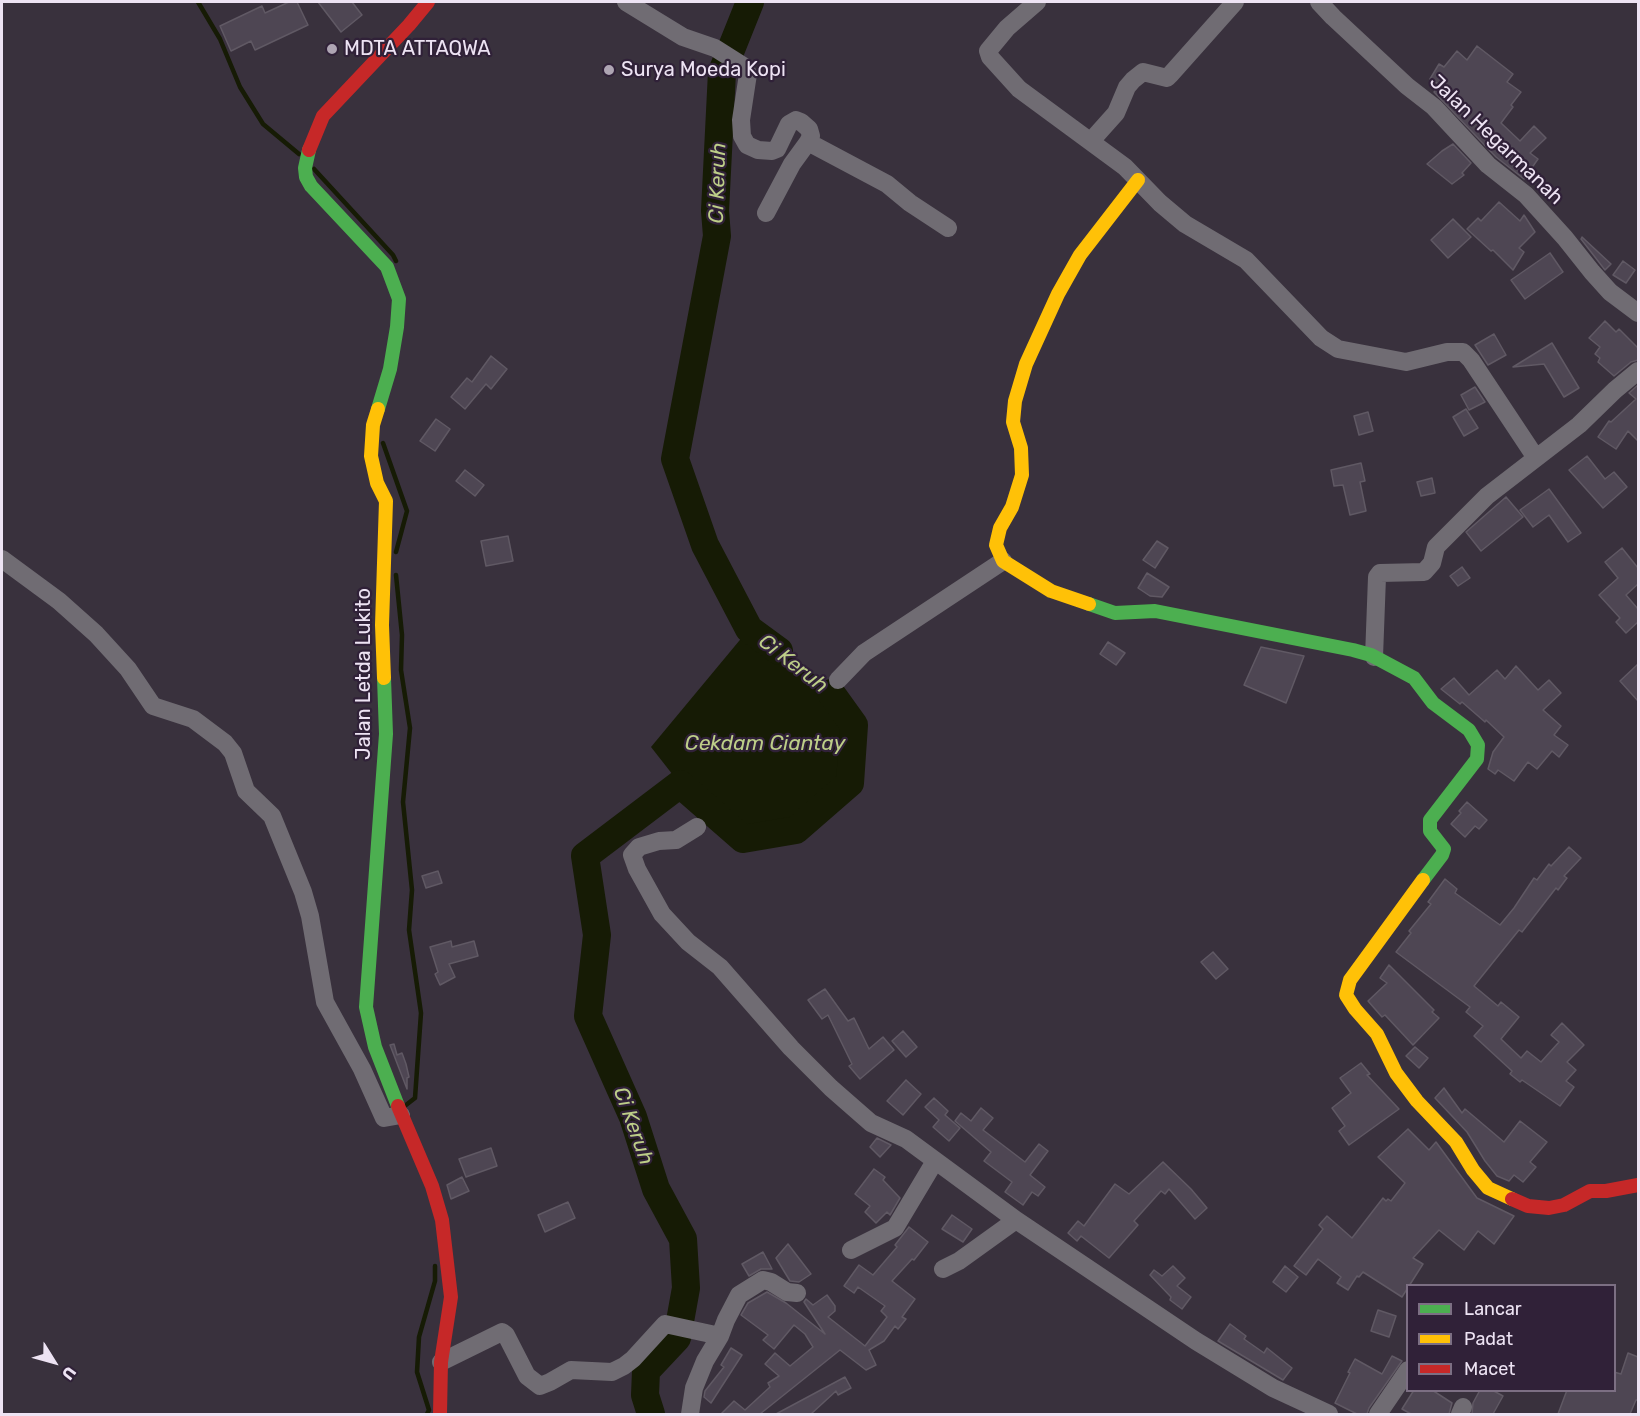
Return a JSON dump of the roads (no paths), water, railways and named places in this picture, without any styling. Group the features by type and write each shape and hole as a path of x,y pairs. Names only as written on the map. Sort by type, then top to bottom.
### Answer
{"street":[{"name":"Jalan Letda Lukito","path":"428,2 323,116 308,152 305,168 306,177 311,186 387,267 399,299 398,327 390,369 373,425 371,456 377,483 386,501 382,625 386,734 366,1007 375,1047 396,1113 432,1186 442,1220 451,1297 441,1362 440,1414"},
{"path":"626,2 683,37 716,48 745,67 748,74 741,120 742,136 747,145 758,150 772,151 777,149 789,124 796,120 809,129 811,136 808,142 792,164 766,213"},
{"path":"1037,2 1007,28 988,54 1020,89 1091,141 1138,180 1185,224 1246,260 1321,338 1338,349 1406,362 1447,352 1463,352 1471,360 1536,458"},
{"path":"1091,141 1116,113 1127,87 1133,80 1143,72 1167,78 1235,2"},
{"name":"Jalan Hegarmanah","path":"1319,2 1407,86 1434,107 1488,165 1526,195 1610,292 1638,313"},
{"path":"808,142 887,184 910,203 948,228"},
{"path":"1138,180 1080,255 1058,294 1026,364 1015,401 1013,422 1021,448 1022,475 1012,507 1000,528 996,544 998,553 1003,561 1051,591 1115,613 1155,611 1353,650 1374,657 1414,678 1433,703 1469,730 1478,745 1478,759 1430,820 1430,831 1444,849 1442,855 1350,980 1346,994 1355,1009 1377,1034 1396,1073 1417,1101 1456,1142 1473,1170 1488,1188 1528,1206 1549,1208 1564,1205 1590,1191 1606,1191 1638,1185"},
{"path":"1374,657 1377,577 1380,573 1424,572 1432,563 1436,547 1487,496 1579,425 1638,371"},
{"path":"2,559 59,601 96,634 128,669 153,706 193,719 225,743 233,753 246,791 272,816 303,892 310,916 325,1002 362,1069 384,1118 396,1113"},
{"path":"838,680 864,653 1003,561"},
{"path":"697,827 676,840 659,841 639,847 632,855 637,869 662,914 688,942 720,967 791,1048 831,1088 872,1123 906,1139 1016,1220 1196,1341 1274,1388 1329,1414"},
{"path":"851,1250 895,1228 934,1161"},
{"path":"943,1269 1016,1220"},
{"path":"690,1414 694,1388 705,1361 720,1336 739,1295 763,1280 787,1292 797,1293"},
{"path":"441,1362 502,1332 506,1335 527,1376 540,1386 571,1370 612,1372 633,1359 665,1324 720,1336"},
{"path":"1378,1414 1406,1372"}],"water":[{"name":"Cekdam Ciantay","path":"749,629 769,635 825,684 854,725 850,783 796,830 744,838 680,784 651,747"}],"waterway":[{"path":"198,2 220,39 240,87 263,124 299,154"},
{"name":"Ci Keruh","path":"750,2 722,72 715,211 717,236 675,459 705,545 749,629 779,651"},
{"path":"314,169 396,261"},
{"path":"383,443 407,511 396,552"},
{"path":"396,575 402,635 401,670 410,728 403,802 412,890 409,930 421,1013 415,1098 406,1105"},
{"name":"Ci Keruh","path":"651,1414 645,1395 646,1371 677,1338 686,1288 683,1239 656,1189 633,1117 588,1016 597,935 585,856 680,784 743,839 796,830 850,783 854,725 831,693"},
{"path":"427,1414 429,1410 417,1372 419,1337 435,1281 435,1266"}],"place":[{"name":"MDTA ATTAQWA","path":"332,49"},
{"name":"Surya Moeda Kopi","path":"609,70"}]}
